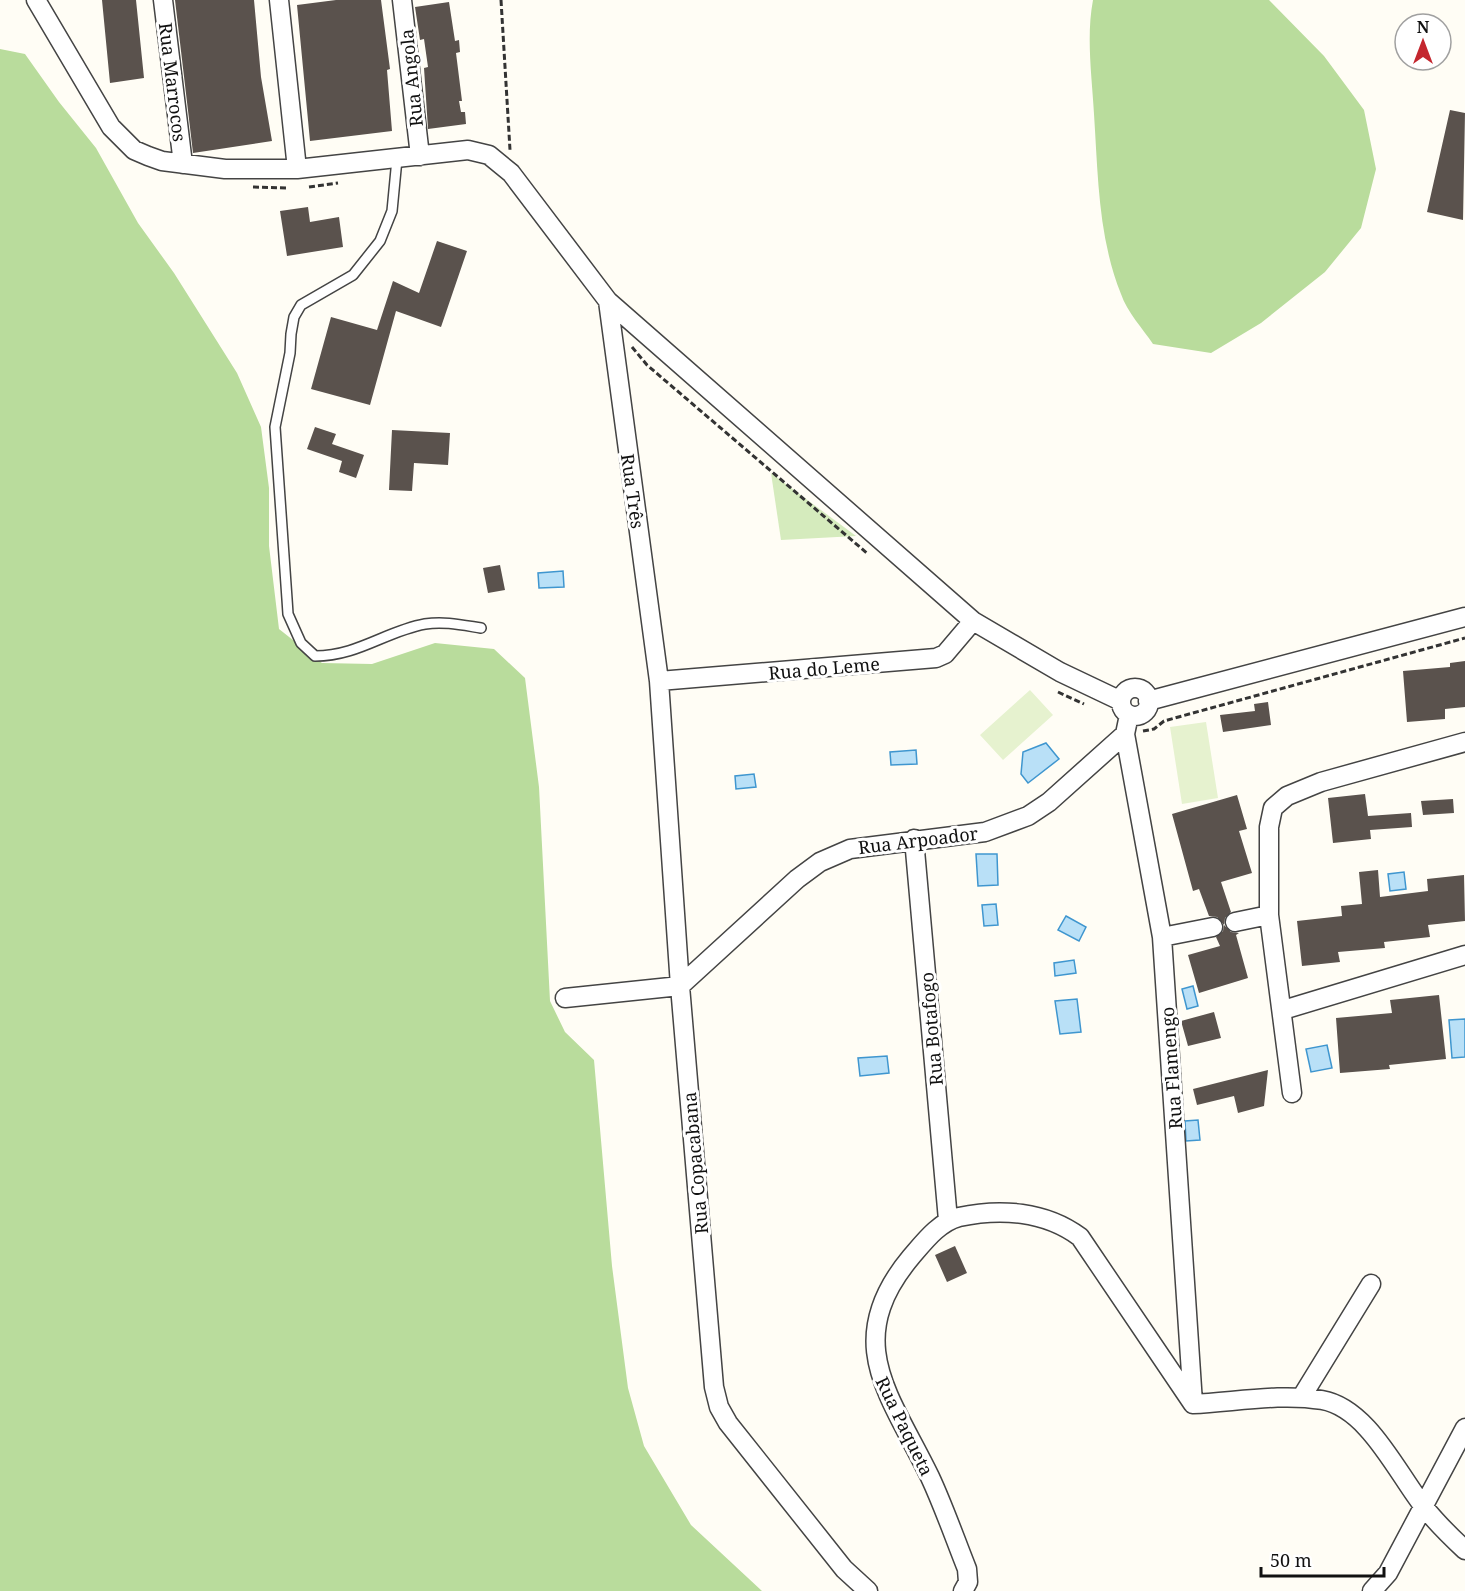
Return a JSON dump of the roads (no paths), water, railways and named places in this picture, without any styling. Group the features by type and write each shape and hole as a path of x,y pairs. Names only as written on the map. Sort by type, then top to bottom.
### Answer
{"street":[{"path":"36,0 111,127 121,139 147,156 183,164 297,178 449,151 478,152 496,160 511,173 608,301 973,621 1060,672 1126,720"},
{"name":"Rua Marrocos","path":"163,0 183,164"},
{"path":"279,0 297,178"},
{"name":"Rua Angola","path":"402,0 420,156"},
{"name":"Rua Três","path":"608,301 659,681"},
{"name":"Rua Arpoador","path":"680,987 797,879 820,862 850,849 914,839 986,832 1028,816 1049,802 1126,720 1143,713 1149,701 1465,617"},
{"name":"Rua do Leme","path":"659,681 936,658 945,654 973,621"},
{"name":"Rua Copacabana","path":"659,681 680,987 711,1362 719,1407 728,1424 844,1569 868,1591"},
{"name":"Rua Flamengo","path":"1126,720 1162,937 1193,1404"},
{"path":"1292,1093 1269,915 1269,827 1273,808 1287,796 1321,782 1465,742"},
{"name":"Rua Botafogo","path":"914,839 948,1220"},
{"path":"1235,922 1269,915"},
{"path":"1162,937 1213,927"},
{"path":"1283,1010 1465,955"},
{"path":"565,998 680,987"},
{"path":"948,1220 983,1212 1009,1212 1036,1216 1067,1228 1080,1237 1193,1404 1301,1398 1324,1400 1343,1408 1363,1422 1423,1506 1465,1550"},
{"name":"Rua Paqueta","path":"948,1220 920,1246 893,1283 882,1308 875,1352 878,1372 885,1391 930,1478 967,1569 969,1577 967,1590"},
{"path":"1301,1398 1371,1284"},
{"path":"1372,1591 1388,1573 1465,1428"}],"lane":[{"path":"397,159 392,211 380,241 352,275 302,305 294,317 290,353 275,428 288,614 301,643 315,656 353,652 425,624 449,623 481,628"}],"water":[{"path":"563,571 564,587 539,588 538,573"},
{"path":"1046,743 1059,759 1028,783 1021,774 1023,752"},
{"path":"916,750 917,764 891,765 890,752"},
{"path":"754,774 756,787 736,789 735,776"},
{"path":"976,854 997,854 998,885 978,886"},
{"path":"1404,872 1406,889 1390,891 1388,874"},
{"path":"996,904 998,925 984,926 982,905"},
{"path":"1066,916 1086,927 1079,941 1058,930"},
{"path":"1074,960 1076,973 1055,976 1054,963"},
{"path":"1193,986 1198,1006 1187,1009 1182,989"},
{"path":"1077,999 1081,1032 1060,1034 1055,1001"},
{"path":"1465,1019 1465,1057 1452,1058 1449,1020"},
{"path":"1327,1045 1332,1068 1311,1072 1306,1049"},
{"path":"887,1056 889,1073 860,1076 858,1058"},
{"path":"1198,1120 1200,1140 1186,1141 1185,1121"}]}
